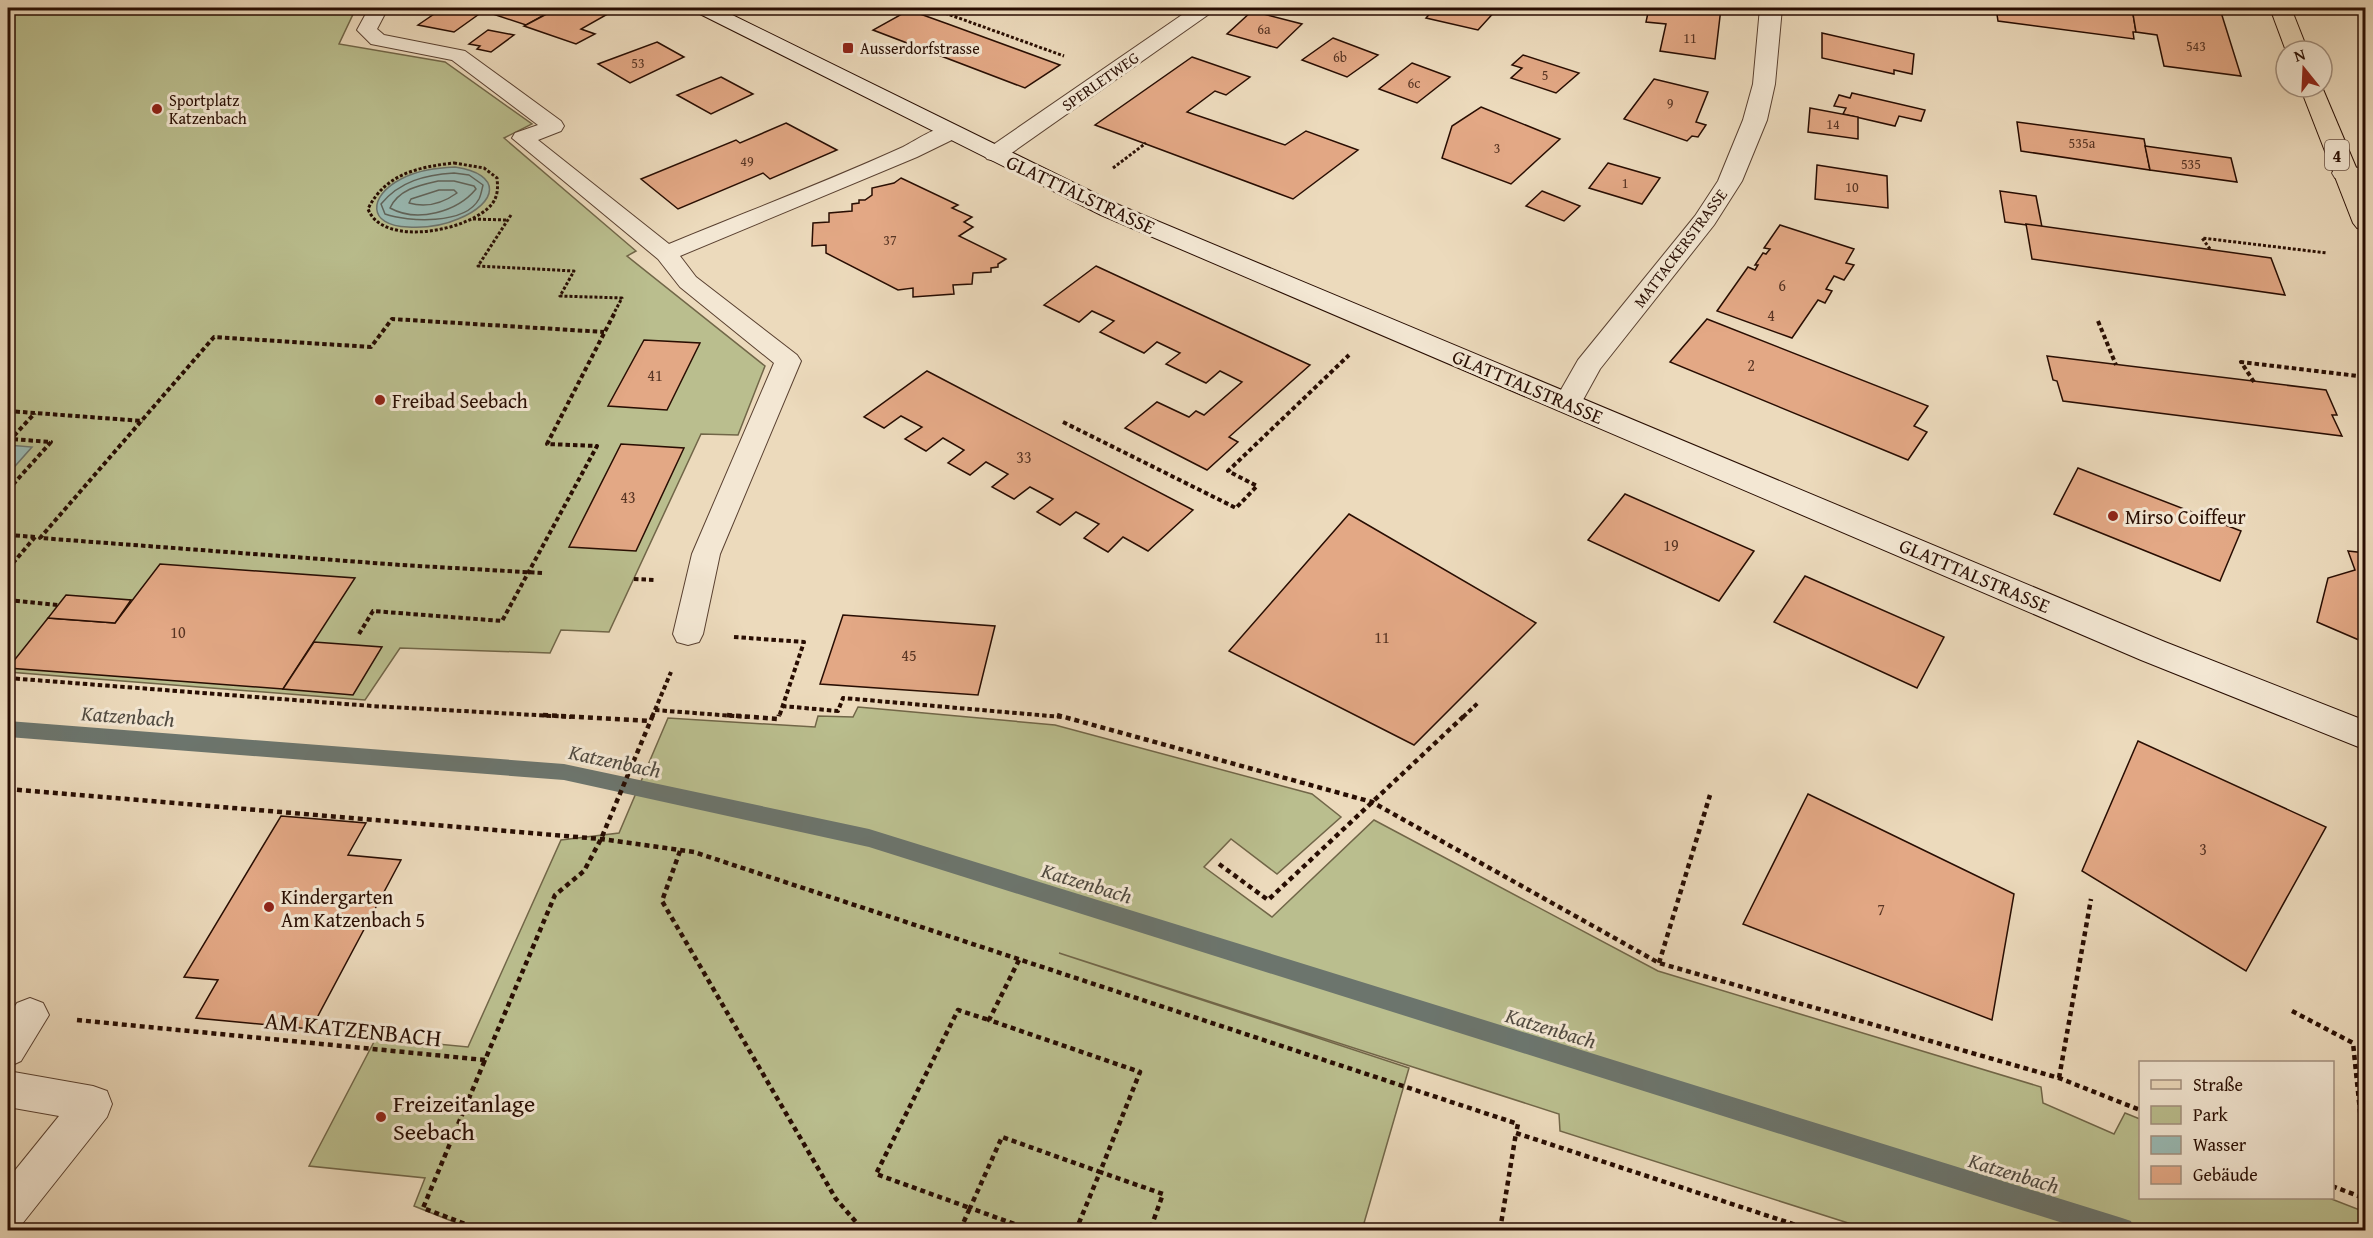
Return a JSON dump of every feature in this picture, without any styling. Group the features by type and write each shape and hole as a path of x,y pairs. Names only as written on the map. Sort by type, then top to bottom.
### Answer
{"main road":[{"name":"GLATTTALSTRASSE","path":"703,8 1110,210 2153,651 2366,736"},
{"name":"SPERLETWEG","path":"994,154 1205,8"},
{"name":"MATTACKERSTRASSE","path":"1568,402 1588,366 1705,220 1730,181 1747,142 1764,84 1771,8"},
{"path":"2281,8 2293,39"},
{"name":"4","path":"2317,99 2355,174 2366,222"}],"lane":[{"path":"378,8 367,30 378,40 458,55 552,126 523,138 666,254 688,282 788,361 706,554 688,634"},
{"path":"666,254 909,152 950,132"},
{"path":"8,1049 30,1015"},
{"path":"8,1089 93,1104 8,1210"}],"path":[{"path":"931,8 1110,73"},
{"path":"1110,170 1146,143"},
{"path":"470,219 488,207 498,193 497,178 484,168 466,164 432,165 397,177 373,195 368,209 372,219 386,228 411,232 441,229 470,219 508,220"},
{"path":"358,634 373,611 502,621 597,446 547,444 622,298 560,296 574,271 478,266 511,215"},
{"path":"2210,249 2202,238 2327,253"},
{"path":"8,570 143,421 214,337 371,347 392,319 604,332"},
{"path":"2098,321 2116,365"},
{"path":"1063,422 1236,508 1257,486 1228,471 1351,353"},
{"path":"2254,382 2241,362 2366,377"},
{"path":"8,411 143,421"},
{"path":"9,439 36,413"},
{"path":"8,490 51,442 9,439"},
{"path":"8,535 401,565 542,573"},
{"path":"8,600 58,605"},
{"path":"481,1230 423,1208 555,895 584,871 601,839 655,710 778,719 804,642 688,634"},
{"path":"8,678 396,708 650,721"},
{"path":"782,706 838,711 843,698 1056,715 1372,802 1659,963 2059,1078 2139,1110"},
{"path":"1219,864 1269,900 1479,702"},
{"path":"8,789 601,839 694,852 1518,1124 1500,1230"},
{"path":"1659,963 1710,795"},
{"path":"680,850 662,901 836,1199 863,1230"},
{"path":"2059,1078 2091,899"},
{"path":"989,1020 1018,960"},
{"path":"1031,1230 876,1174 958,1010 1140,1072 1076,1230"},
{"path":"2292,1011 2353,1043 2366,1169"},
{"name":"AM KATZENBACH","path":"30,1015 485,1060"},
{"path":"1516,1133 1811,1230"},
{"path":"960,1230 1002,1137 1163,1194 1150,1230"},
{"path":"2334,1187 2366,1199"}],"green space":[{"name":"Freibad Seebach","path":"8,8 356,8 339,44 445,62 532,124 504,138 636,251 627,256 765,366 738,435 701,434 609,632 561,630 550,653 400,648 365,700 8,672"},
{"path":"858,707 1055,725 1312,794 1341,817 1277,874 1231,839 1204,867 1272,917 1374,820 1658,971 2041,1087 2043,1103 2114,1134 2125,1113 2139,1119 2139,1199 2332,1199 2365,1212 2365,1230 1870,1230 1560,1131 1559,1114 1059,953 1409,1068 1362,1230 474,1230 414,1206 425,1178 309,1166 376,1038 468,1047 561,840 619,833 668,718 815,727 818,716 853,717"}],"water":[{"path":"455,167 471,171 488,182 490,190 487,197 471,212 446,223 421,227 395,225 379,216 378,201 390,186 407,176 434,169"},
{"path":"8,445 32,447 8,474"}],"building":[{"path":"443,8 482,12 454,32 418,25"},
{"path":"489,8 527,8 546,14 526,25 484,11"},
{"path":"558,8 582,8 606,15 581,29 595,34 576,44 524,26"},
{"path":"1435,8 1498,8 1478,30 1426,18"},
{"path":"1649,8 1721,8 1715,59 1660,51 1666,24 1646,22"},
{"path":"1870,8 1870,13 1846,9"},
{"path":"1996,8 2132,8 2136,32 2133,32 2134,39 1998,21"},
{"path":"2132,8 2220,9 2241,76 2164,66 2157,35 2136,32"},
{"path":"909,10 1060,65 1025,88 873,30"},
{"path":"1252,11 1302,24 1277,48 1227,34"},
{"path":"488,30 514,35 491,52 477,49 480,46 469,44"},
{"path":"1822,33 1914,54 1912,74 1894,70 1894,74 1822,58"},
{"path":"1333,38 1378,55 1347,77 1302,60"},
{"path":"657,42 684,57 630,83 598,64"},
{"path":"1523,55 1579,73 1556,93 1511,78 1522,68 1512,65"},
{"path":"1192,57 1250,77 1226,95 1215,91 1187,112 1285,145 1306,131 1358,150 1293,199 1095,125"},
{"path":"1412,63 1450,77 1417,103 1379,89"},
{"path":"721,77 753,94 711,114 677,95"},
{"path":"1654,79 1708,92 1696,122 1706,125 1698,137 1692,136 1687,141 1624,119"},
{"path":"1852,93 1925,110 1921,121 1899,116 1895,126 1843,114 1846,108 1834,106 1839,95 1850,98"},
{"path":"1481,107 1560,139 1511,184 1442,158 1452,126"},
{"path":"1810,108 1858,117 1858,139 1808,132"},
{"path":"2017,122 2144,139 2150,170 2021,151"},
{"path":"786,123 837,150 770,179 763,173 678,209 641,179 736,140 740,143"},
{"path":"2145,146 2231,158 2237,182 2150,170"},
{"path":"1608,163 1660,178 1642,204 1589,188"},
{"path":"1817,165 1887,176 1888,208 1815,199"},
{"path":"901,178 958,205 952,208 972,217 964,222 973,227 959,236 1006,259 998,264 998,267 991,268 991,272 973,273 972,284 953,285 954,294 913,297 913,288 898,290 826,253 826,245 812,246 813,223 829,222 829,213 852,211 852,204 859,203 859,200 865,200 872,195 872,188 894,183"},
{"path":"1542,191 1580,206 1564,221 1526,206"},
{"path":"2000,191 2036,196 2042,227 2005,222"},
{"path":"2026,224 2271,258 2285,295 2032,259"},
{"path":"1780,225 1854,249 1846,263 1854,265 1844,280 1834,276 1826,289 1832,291 1825,303 1818,300 1792,338 1717,311 1748,267 1755,270 1758,265 1755,265 1763,253 1766,254 1770,249 1764,248"},
{"path":"1096,266 1310,365 1229,437 1238,442 1207,470 1125,428 1157,402 1189,417 1196,411 1204,415 1242,382 1220,371 1206,383 1166,364 1180,353 1157,342 1144,353 1100,332 1114,321 1092,311 1079,322 1044,305"},
{"path":"1707,319 1928,406 1914,426 1927,432 1908,460 1670,362"},
{"path":"644,340 700,343 667,410 608,406"},
{"path":"2047,356 2326,390 2337,415 2332,415 2342,436 2063,401 2057,381 2053,380"},
{"path":"927,371 1193,510 1148,551 1123,537 1108,552 1084,538 1099,524 1076,512 1060,525 1037,512 1053,499 1030,487 1014,499 992,487 1008,474 986,462 970,475 948,463 964,450 943,438 926,451 905,439 922,427 901,416 884,428 864,417"},
{"path":"621,444 684,448 636,551 569,547"},
{"path":"2078,468 2241,531 2220,581 2054,514"},
{"path":"1625,494 1754,551 1719,601 1588,540"},
{"path":"1349,514 1536,623 1414,745 1229,651"},
{"path":"2348,551 2366,553 2366,643 2317,622 2328,578 2355,570"},
{"path":"160,564 355,578 283,689 8,668 48,618 115,623"},
{"path":"1805,576 1944,637 1917,688 1774,622"},
{"path":"66,595 131,600 115,623 48,618"},
{"path":"843,615 995,626 978,695 820,684"},
{"path":"314,642 382,647 353,695 283,689"},
{"path":"2138,741 2326,827 2246,971 2082,871"},
{"path":"1808,794 2014,894 1992,1020 1743,924"},
{"path":"281,816 366,823 348,855 401,860 311,1029 196,1018 218,980 184,977"}],"waterway":[{"name":"Katzenbach","path":"8,729 564,772 869,838 2122,1230"}],"place":[{"name":"Ausserdorfstrasse","path":"848,48"},
{"name":"Sportplatz Katzenbach","path":"157,109"},
{"name":"Freibad Seebach","path":"380,400"},
{"name":"Mirso Coiffeur","path":"2113,516"},
{"name":"Kindergarten Am Katzenbach 5","path":"269,907"},
{"name":"Freizeitanlage Seebach","path":"381,1117"}]}
